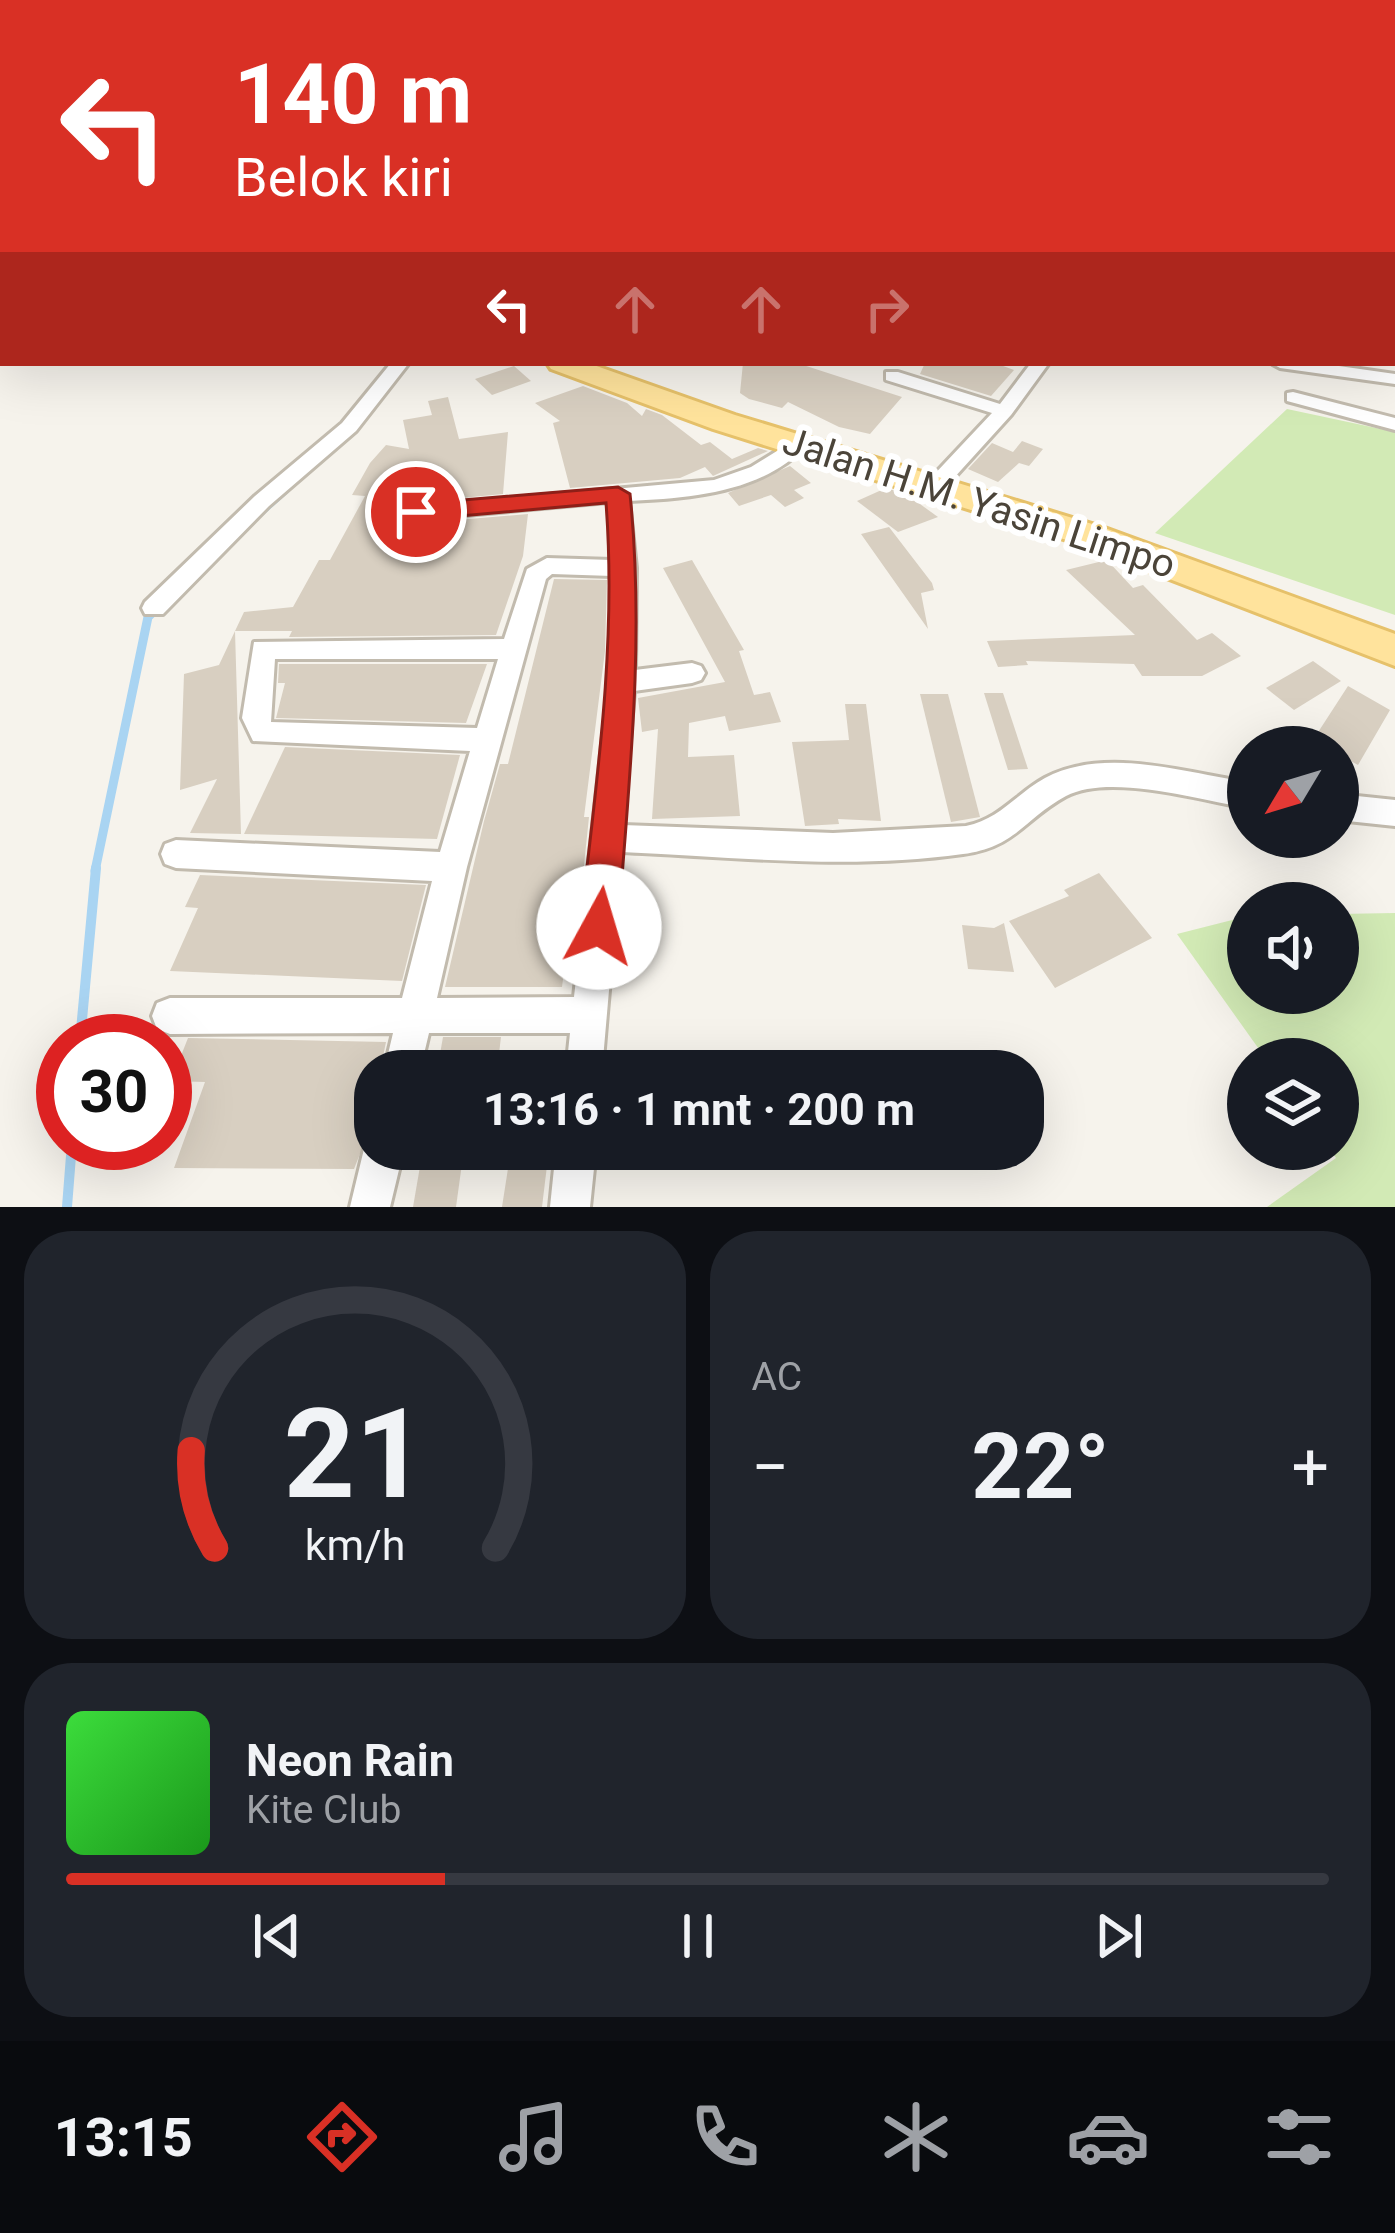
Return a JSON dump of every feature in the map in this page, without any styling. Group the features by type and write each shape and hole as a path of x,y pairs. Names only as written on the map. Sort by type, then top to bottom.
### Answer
{"main road":[{"name":"Jalan H.M. Yasin Limpo","path":"570,366 1161,560 1395,650"}],"street":[{"path":"154,608 262,501 350,428 398,366"},
{"path":"936,485 1004,412 1038,366"},
{"path":"1302,366 1395,379"},
{"path":"892,376 1004,412"},
{"path":"1293,397 1395,424"},
{"path":"387,515 726,484 760,471 798,444"},
{"path":"586,1050 622,682 625,568 618,494"},
{"path":"407,1050 511,649 540,568 625,568"},
{"path":"490,740 263,733 256,718 263,649 511,649"},
{"path":"622,682 692,673"},
{"path":"609,838 863,844 967,841 1009,828 1041,795 1079,777 1227,793"},
{"path":"1359,809 1395,814"},
{"path":"176,854 452,867"},
{"path":"192,1016 590,1015"},
{"path":"370,1207 379,1170"},
{"path":"570,1207 574,1170"}],"green space":[{"path":"1287,409 1395,432 1395,615 1155,533"},
{"path":"1395,913 1395,1207 1267,1207 1319,1170 1359,1170 1359,1038 1251,1038 1234,1014 1359,1014 1359,914"},
{"path":"1227,921 1227,1004 1177,934"}],"building":[{"path":"514,366 531,381 492,395 475,379"},
{"path":"743,366 806,366 902,397 870,434 839,427 788,402 782,408 740,393"},
{"path":"924,366 1014,370 991,396 920,374"},
{"path":"583,386 627,403 642,416 646,409 662,415 701,445 710,442 732,459 758,448 768,451 713,476 705,467 680,478 570,488 553,423 560,421 535,403"},
{"path":"448,397 459,439 508,432 503,494 379,506 372,516 387,526 528,514 523,556 496,635 289,637 292,631 235,631 244,612 293,607 319,560 330,560 365,496 352,495 370,463 386,445 409,449 403,420 432,415 428,401"},
{"path":"1022,441 1043,449 1029,466 1019,463 998,482 968,469 992,443 1013,452"},
{"path":"790,466 811,483 794,490 804,498 785,507 771,495 739,506 728,493"},
{"path":"886,488 906,494 938,517 898,532 857,501"},
{"path":"889,527 932,583 934,590 921,593 928,629 861,534"},
{"path":"692,560 744,650 739,651 754,695 770,692 781,722 729,731 725,716 689,723 688,757 734,755 740,816 652,819 658,729 642,732 638,698 725,682 663,568"},
{"path":"1107,560 1133,588 1143,585 1197,640 1212,633 1241,656 1202,676 1142,676 1134,664 1026,661 1028,665 998,667 987,641 1135,635 1066,570"},
{"path":"554,579 607,580 605,651 584,817 589,817 581,894 574,894 562,987 445,987 484,821 500,764 508,764"},
{"path":"235,631 241,834 190,833 217,779 180,790 184,674 219,665"},
{"path":"1313,661 1341,681 1294,710 1266,688"},
{"path":"279,664 487,664 466,723 276,718 285,683 278,683"},
{"path":"1348,686 1390,710 1359,763 1359,726 1322,726"},
{"path":"984,693 1003,693 1028,769 1008,770"},
{"path":"920,694 948,694 980,817 951,822"},
{"path":"845,704 866,704 881,821 838,819 839,824 805,826 792,742 849,740"},
{"path":"285,747 460,755 437,839 244,834"},
{"path":"1099,873 1152,938 1055,988 1009,921 1069,896 1064,890"},
{"path":"200,875 426,885 402,981 170,971 198,908 185,907"},
{"path":"1004,923 1014,972 968,969 962,925 994,928"},
{"path":"443,1037 501,1037 499,1050 441,1050"},
{"path":"192,1038 386,1042 384,1050 354,1050 354,1169 192,1168 192,1118 205,1082 192,1082"},
{"path":"419,1170 461,1170 456,1207 413,1207"},
{"path":"508,1170 546,1170 542,1207 502,1207"}],"waterway":[{"path":"258,516 287,490"},
{"path":"95,871 148,617 158,607"},
{"path":"82,1014 96,868"},
{"path":"67,1207 70,1170"}],"route":[{"path":"416,512 618,494 625,568 622,682 599,927"}]}
